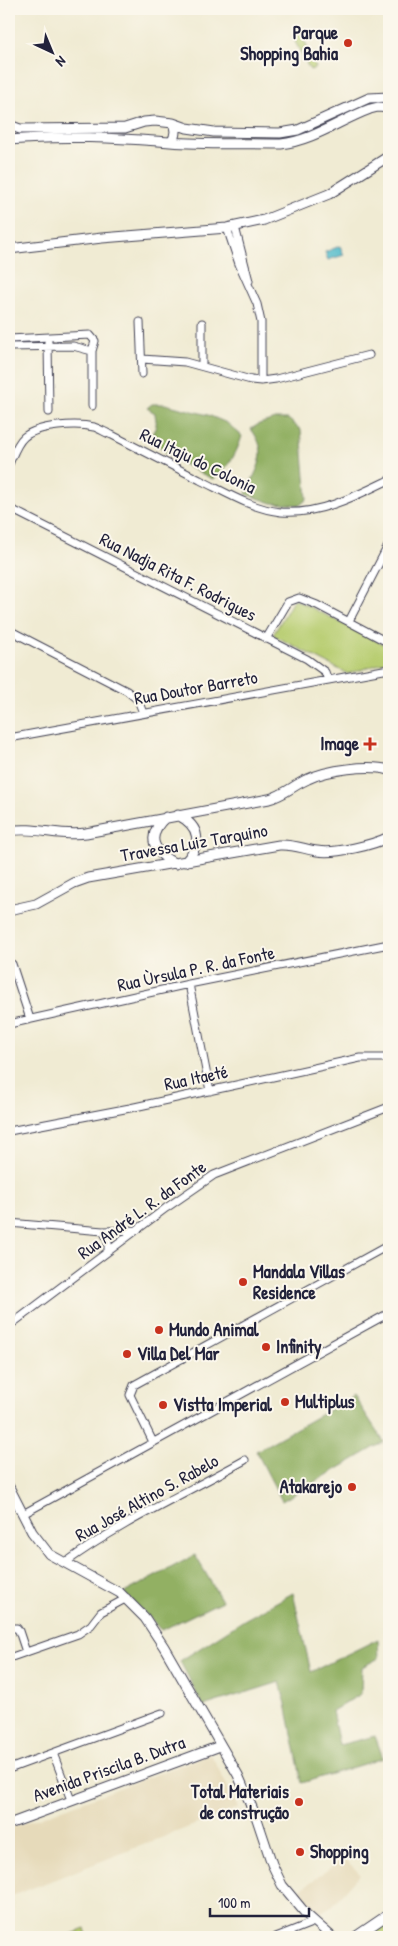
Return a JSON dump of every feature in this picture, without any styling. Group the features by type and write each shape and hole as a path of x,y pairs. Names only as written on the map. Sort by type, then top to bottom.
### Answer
{"street":[{"path":"9,125 20,128 125,128 144,122 173,123 187,128 214,132 280,133 298,130 369,98 389,97"},
{"path":"9,140 29,138 142,139 171,142 281,144 314,136 370,109 378,107 389,108"},
{"path":"142,139 140,128 144,122"},
{"path":"171,142 175,133 173,123"},
{"path":"9,249 102,238 231,228 264,220 329,194 389,156"},
{"path":"231,228 239,264 257,304 261,322 261,381"},
{"path":"140,322 142,374"},
{"path":"202,323 202,365"},
{"path":"9,347 90,335 95,341 92,351 92,406"},
{"path":"9,339 48,342 92,351"},
{"path":"48,342 49,412"},
{"path":"142,359 202,365 261,381 276,380 369,356"},
{"name":"Rua Itaju do Colonia","path":"9,464 19,444 30,433 58,426 77,425 94,428 233,496 260,507 281,512 299,511 349,499 389,480"},
{"name":"Rua Nadja Rita F. Rodrigues","path":"9,508 314,664 325,672 328,680"},
{"path":"349,621 389,544"},
{"path":"266,639 285,607 292,599 299,598 306,599 389,642"},
{"path":"9,630 127,691 138,700 143,713"},
{"name":"Rua Doutor Barreto","path":"9,738 389,669"},
{"name":"Travessa Luiz Tarquino","path":"9,831 27,828 70,835 269,799 320,775 364,767 389,770"},
{"path":"166,817 157,828 154,842 160,854 180,863 191,856 196,846 197,835 192,826 178,815"},
{"name":"Travessa Luiz Tarquino","path":"9,910 36,904 68,886 88,878 280,844 294,845 317,851 329,851 370,844 389,837"},
{"name":"Rua Ùrsula P. R. da Fonte","path":"9,1024 189,984 389,944"},
{"path":"12,964 30,1019"},
{"path":"189,984 210,1090"},
{"name":"Rua Itaeté","path":"9,1131 360,1058 389,1058"},
{"name":"Rua André L. R. da Fonte","path":"9,1326 214,1175 389,1107"},
{"path":"9,1223 103,1231 138,1230"},
{"path":"103,1231 108,1240 108,1252"},
{"path":"154,1442 130,1395 134,1385 389,1245"},
{"path":"23,1514 389,1313"},
{"name":"Rua José Altino S. Rabelo","path":"65,1563 83,1549 245,1460"},
{"path":"9,1487 39,1542 49,1554 127,1598 145,1618 164,1647 248,1793 272,1864 282,1885 314,1922 332,1937"},
{"path":"9,1658 78,1634 91,1625 96,1616 101,1612 127,1598"},
{"path":"9,1628 19,1630 26,1652"},
{"path":"9,1770 162,1713"},
{"name":"Avenida Priscila B. Dutra","path":"9,1824 220,1746"},
{"path":"53,1753 71,1800"},
{"path":"355,1937 389,1914"},
{"path":"276,1937 314,1922"}],"shaded area":[{"path":"211,1754 238,1808 9,1897 9,1829"},
{"path":"344,1858 360,1874 333,1905 316,1915 297,1892"}],"green space":[{"path":"301,32 316,68 310,70 292,36"},
{"path":"152,404 165,404 208,415 227,423 242,436 228,465 213,479 168,454 155,439 153,432 156,424 155,413 147,408"},
{"path":"275,419 288,419 301,430 307,499 300,505 272,503 246,494 260,461 261,454 257,438 251,429 259,424"},
{"path":"294,599 389,647 389,661 348,674 273,635"},
{"path":"354,1396 384,1442 282,1501 256,1451"},
{"path":"195,1555 222,1601 162,1630 124,1593"},
{"path":"293,1593 311,1672 378,1639 379,1658 362,1667 361,1694 332,1711 339,1745 375,1736 383,1758 302,1783 280,1682 203,1706 180,1661 244,1620"},
{"path":"389,1916 389,1937 358,1937"},
{"path":"85,1929 88,1937 64,1937"}],"water":[{"path":"340,246 344,255 328,260 325,252"}],"place":[{"name":"Parque Shopping Bahia","path":"348,43"},
{"name":"Image","path":"370,744"},
{"name":"Mandala Villas Residence","path":"243,1282"},
{"name":"Mundo Animal","path":"159,1330"},
{"name":"Infinity","path":"266,1347"},
{"name":"Villa Del Mar","path":"127,1354"},
{"name":"Multiplus","path":"285,1402"},
{"name":"Vistta Imperial","path":"163,1405"},
{"name":"Atakarejo","path":"352,1487"},
{"name":"Total Materiais de construção","path":"299,1802"},
{"name":"Shopping","path":"300,1852"}]}
